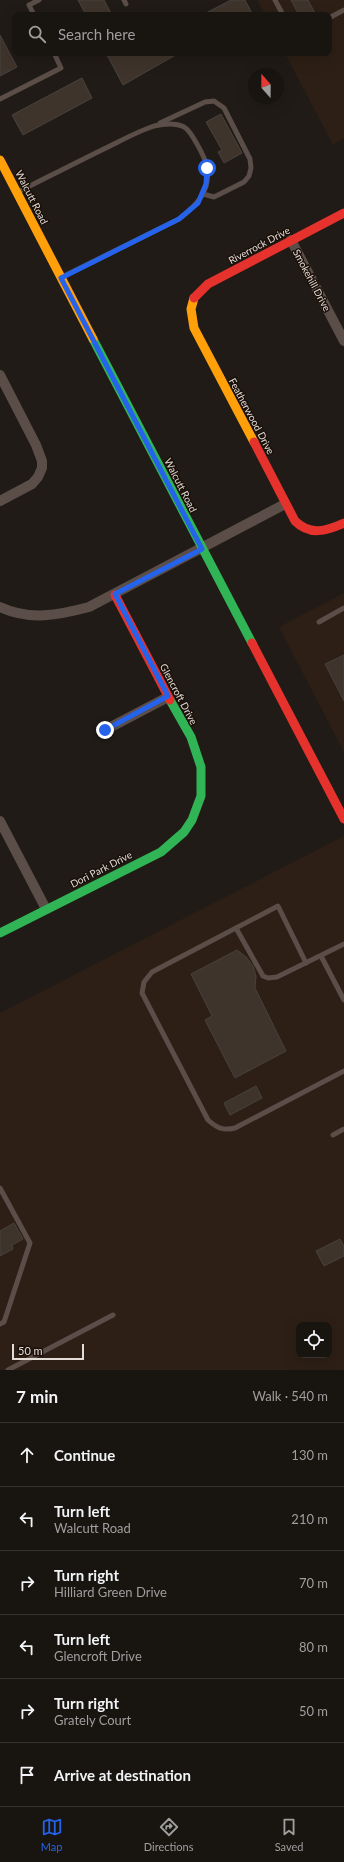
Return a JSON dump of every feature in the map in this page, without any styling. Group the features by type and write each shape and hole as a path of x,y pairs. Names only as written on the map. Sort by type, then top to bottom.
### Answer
{"street":[{"name":"Walcutt Road","path":"0,160 202,549 343,815"},
{"name":"Riverrock Drive","path":"191,303 197,292 208,284 344,213"},
{"name":"Smokehill Drive","path":"291,240 344,341"},
{"name":"Featherwood Drive","path":"191,303 190,316 194,328 285,504 300,527 319,533 330,530 344,523"},
{"path":"0,375 36,445 42,461 42,468 38,477 32,484 0,501"},
{"path":"0,607 34,617 64,614 89,607 202,549 285,504"},
{"name":"Glencroft Drive","path":"115,594 196,750 201,764 202,780 198,809"},
{"path":"105,730 168,696"},
{"name":"Dori Park Drive","path":"0,933 161,852 183,834 192,822 198,809"},
{"path":"0,821 46,909"}],"lane":[{"path":"32,12 29,5 39,0"},
{"path":"275,0 281,12"},
{"path":"332,16 344,10"},
{"path":"0,99 61,68 55,56"},
{"path":"17,192 205,102 214,101 224,108 250,159 250,172 244,182 214,197 203,194"},
{"path":"61,278 179,219 198,203 206,184 206,163 189,131 179,126 165,124 154,126"},
{"path":"319,622 344,608"},
{"path":"306,963 278,906 152,972 144,982 142,993 208,1120 216,1127 226,1130 235,1128 344,1071"},
{"path":"236,928 263,976 268,978 277,977 344,944"},
{"path":"321,956 344,1000"},
{"path":"333,1135 344,1129"},
{"path":"0,1188 30,1243 4,1322 0,1324"},
{"path":"8,1370 113,1315"}],"shaded area":[{"path":"257,0 344,0 344,138 333,145 287,56 332,56 332,12 263,12"},
{"path":"344,593 344,752 279,627"},
{"path":"344,836 344,1370 0,1370 0,1013"}],"building":[{"path":"78,0 104,0 110,12 84,12"},
{"path":"231,0 245,0 251,12 208,12"},
{"path":"291,0 308,0 314,12 297,12"},
{"path":"0,35 17,67 0,76"},
{"path":"108,56 174,56 123,85"},
{"path":"82,78 92,98 23,135 12,115"},
{"path":"221,114 242,153 224,163 218,152 222,150 206,122"},
{"path":"344,655 344,701 325,664"},
{"path":"237,950 246,957 253,966 256,976 255,988 286,1051 235,1078 205,1020 212,1016 191,974"},
{"path":"256,1086 262,1098 230,1115 224,1103"},
{"path":"14,1223 23,1239 12,1245 13,1249 0,1256 0,1231"},
{"path":"340,1239 344,1246 344,1256 324,1266 316,1251"}],"traffic: fast":[{"path":"93,339 252,643"},
{"path":"0,933 161,852 184,832 192,820 201,796 201,767 191,737 170,700"}],"traffic: slow":[{"path":"0,160 93,339"},
{"path":"194,298 191,309 194,328 254,442"}],"traffic: jam":[{"path":"194,298 208,284 344,213"},
{"path":"254,442 295,521 306,529 318,531 344,523"},
{"path":"115,595 170,700"},
{"path":"252,643 344,819"}],"route":[{"path":"105,730 168,696 115,594 202,549 61,278 179,219 198,203 203,194 206,184 207,168"}]}
